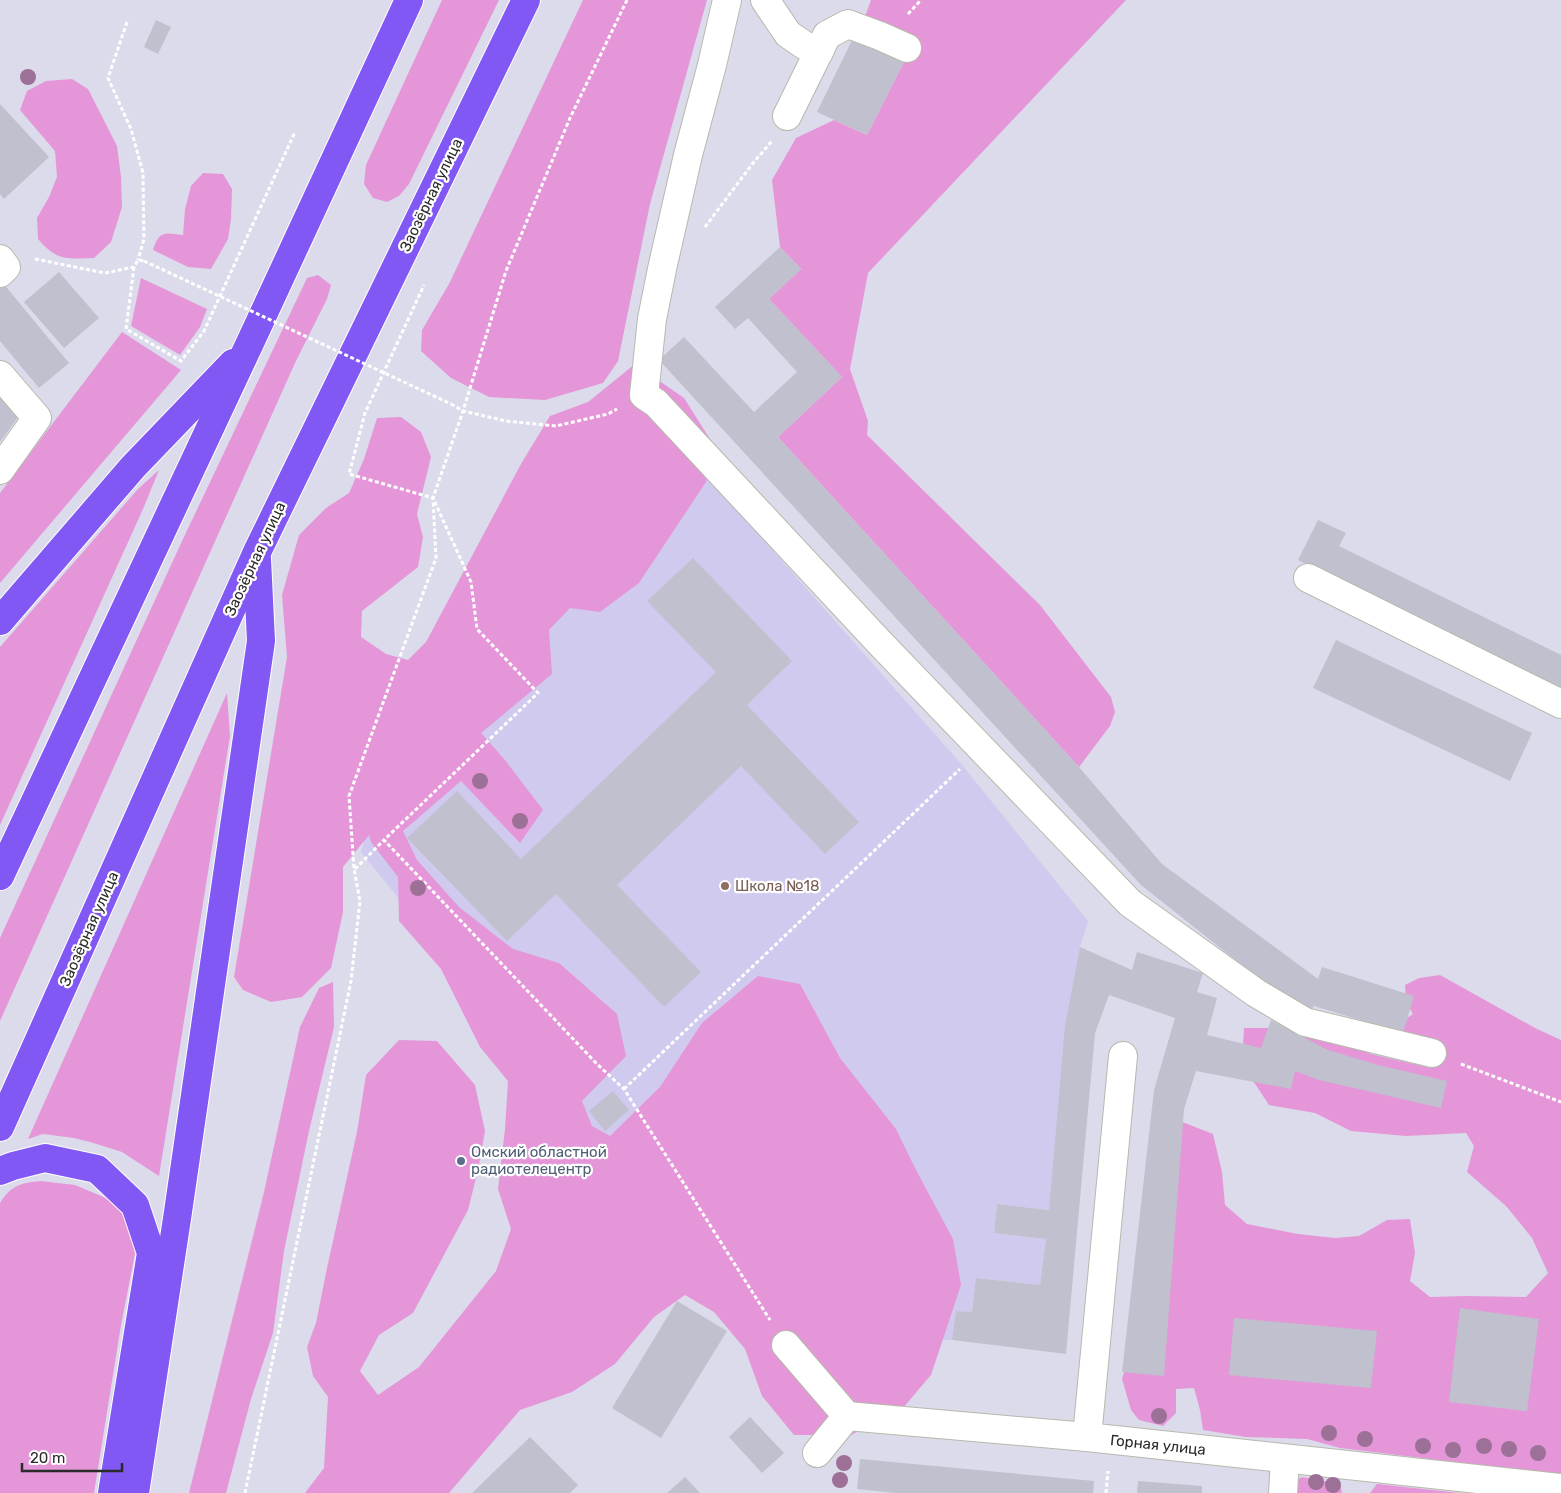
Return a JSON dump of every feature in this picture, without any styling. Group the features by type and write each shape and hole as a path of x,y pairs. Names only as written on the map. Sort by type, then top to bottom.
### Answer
{"main road":[{"path":"0,876 409,0"},
{"name":"Заозёрная улица","path":"0,1127 257,552 526,0"},
{"path":"0,621 133,467 249,345"},
{"path":"135,1493 261,641 257,552"},
{"path":"0,1171 45,1158 97,1169 135,1205 151,1253 112,1493"}],"street":[{"path":"727,0 688,155 654,311 644,395 656,403 873,635 1130,903 1256,992 1305,1022 1432,1053"},
{"path":"765,0 788,34 819,52"},
{"path":"787,116 827,35 848,24 908,48"},
{"path":"0,259 6,267 0,273"},
{"path":"0,375 37,418 0,470"},
{"path":"1308,578 1561,704"},
{"path":"1087,1437 1123,1056"},
{"path":"786,1345 846,1416 817,1453"},
{"name":"Горная улица","path":"846,1416 1087,1437 1561,1488"},
{"path":"1283,1493 1285,1459"}],"path":[{"path":"245,1493 350,981 360,901 354,870 349,796 436,558 433,498 463,412 506,271 570,118 627,0"},
{"path":"127,22 108,78 131,130 143,173 144,239 134,267 126,329 181,361 204,331 295,132"},
{"path":"703,230 753,163 778,136 787,116"},
{"path":"28,258 105,273 134,267"},
{"path":"138,260 144,261 451,404 463,412 506,421 556,426 608,414 644,395"},
{"path":"354,870 538,694 477,629 471,582 433,498 349,474 365,413 426,282"},
{"path":"624,1090 982,748"},
{"path":"384,840 624,1090 786,1345"},
{"path":"1432,1053 1561,1102"}],"shaded area":[{"path":"442,0 499,0 409,184 399,196 387,202 373,198 364,184 366,165"},
{"path":"583,0 707,0 650,204 618,361 603,383 545,400 489,397 451,378 421,351 422,330 449,284"},
{"path":"871,0 1126,0 868,273 850,369 868,421 867,435 1040,605 1111,697 1115,712 1110,726 1079,767 778,437 842,377 769,299 801,269 780,247 772,180 796,138 834,120 867,135 905,60 863,22"},
{"path":"72,79 88,89 117,146 121,177 122,207 111,242 94,258 76,259 57,255 38,239 37,218 49,197 57,177 55,151 20,110 27,91 46,81"},
{"path":"203,173 223,174 232,189 228,239 211,269 188,267 153,250 160,236 164,234 183,235 185,209 191,186"},
{"path":"318,275 331,285 327,299 295,363 0,1021 0,938 183,539 307,278"},
{"path":"141,278 207,309 200,327 180,355 131,326"},
{"path":"122,332 181,370 0,583 0,493"},
{"path":"635,364 684,398 715,447 706,482 639,583 600,612 570,608 549,630 552,674 481,733 505,760 543,810 520,843 461,781 403,831 417,860 459,907 513,949 559,963 617,1014 626,1056 582,1101 592,1126 610,1136 660,1087 702,1023 758,976 800,984 840,1058 896,1129 953,1239 961,1285 931,1375 903,1408 851,1435 794,1435 762,1396 745,1349 714,1312 685,1295 654,1317 615,1364 572,1392 520,1410 449,1493 305,1493 324,1468 328,1397 313,1376 307,1347 316,1323 357,1132 366,1075 399,1040 437,1041 475,1085 485,1131 468,1210 413,1313 379,1335 360,1371 378,1395 419,1367 496,1271 511,1229 498,1189 508,1081 480,1047 441,969 399,921 398,877 371,842 369,835 343,867 343,912 331,968 302,997 271,1002 243,990 234,977 287,657 282,595 299,535 326,508 349,493 364,459 377,418 401,417 421,432 431,457 417,514 423,537 418,567 362,611 361,637 386,654 408,660 426,642 521,464 550,416 588,402"},
{"name":"Школа №18","path":"646,407 963,766 1088,921 1080,947 1049,1210 997,1204 994,1233 1046,1239 1040,1285 976,1278 972,1312 956,1311 952,1340 808,1339 771,1358 361,852 393,731"},
{"path":"159,470 0,825 0,647 138,489"},
{"path":"227,693 230,736 159,1176 122,1152 90,1142 43,1134 28,1139"},
{"path":"1440,975 1535,1028 1561,1040 1561,1475 1340,1448 1307,1439 1246,1437 1203,1430 1194,1388 1176,1389 1176,1413 1163,1426 1139,1420 1131,1410 1122,1379 1141,1316 1172,1118 1213,1134 1222,1172 1225,1205 1247,1224 1298,1234 1335,1238 1359,1236 1387,1220 1410,1219 1415,1253 1410,1281 1430,1297 1526,1297 1548,1273 1532,1238 1506,1206 1467,1172 1474,1146 1466,1133 1406,1136 1351,1131 1315,1113 1269,1105 1242,1064 1244,1028 1304,1028 1371,1054 1431,1068 1438,1064 1403,1039 1398,1024 1413,1014 1406,1002 1405,985 1419,978"},
{"path":"333,982 334,1027 309,1131 284,1251 273,1333 251,1399 226,1493 189,1493 264,1192 300,1027 319,988"},
{"path":"41,1181 75,1185 113,1201 132,1227 135,1254 121,1325 94,1493 0,1493 0,1203 8,1192 17,1186"},
{"path":"1302,1477 1340,1484 1342,1493 1289,1493 1290,1484"},
{"path":"1377,1484 1460,1493 1370,1493"}],"building":[{"path":"156,20 171,27 158,54 144,47"},
{"path":"854,36 905,60 867,135 817,112"},
{"path":"0,104 49,157 4,199 0,194"},
{"path":"780,247 801,269 769,299 842,377 778,437 1079,767 1162,864 1318,979 1322,967 1414,996 1403,1033 1314,1006 1310,1011 1286,1000 1141,885 659,360 684,337 754,412 797,372 748,318 735,329 715,307"},
{"path":"59,272 99,318 64,348 24,302"},
{"path":"2,282 69,363 39,388 0,341 0,285"},
{"path":"0,393 21,413 0,442"},
{"path":"1318,520 1346,533 1339,546 1561,655 1561,690 1298,560"},
{"path":"693,558 792,661 747,705 859,822 825,854 741,766 617,885 701,972 664,1007 556,894 507,941 407,838 457,791 521,859 716,672 647,601"},
{"path":"1336,640 1532,733 1510,781 1313,688"},
{"path":"1080,947 1132,970 1137,952 1203,973 1197,992 1217,998 1207,1035 1261,1048 1271,1020 1328,1050 1378,1065 1447,1081 1441,1108 1319,1080 1295,1071 1291,1089 1196,1071 1184,1109 1164,1376 1122,1372 1154,1090 1175,1018 1109,995 1095,1033 1066,1354 952,1340 956,1311 972,1312 976,1278 1040,1285 1046,1239 994,1233 997,1204 1049,1210 1065,1026"},
{"path":"613,1091 629,1110 605,1131 589,1111"},
{"path":"677,1301 727,1331 661,1438 612,1408"},
{"path":"1460,1308 1539,1319 1527,1411 1449,1402"},
{"path":"1234,1318 1377,1331 1371,1388 1229,1375"},
{"path":"750,1417 784,1453 762,1473 729,1437"},
{"path":"530,1437 578,1485 570,1493 472,1493"},
{"path":"860,1459 1094,1481 1093,1493 896,1493 857,1489"},
{"path":"685,1477 700,1493 667,1493"},
{"path":"1138,1481 1202,1486 1202,1493 1137,1493"}],"place":[{"name":"Школа №18","path":"725,886"},
{"name":"Омский областной радиотелецентр","path":"461,1161"}]}
